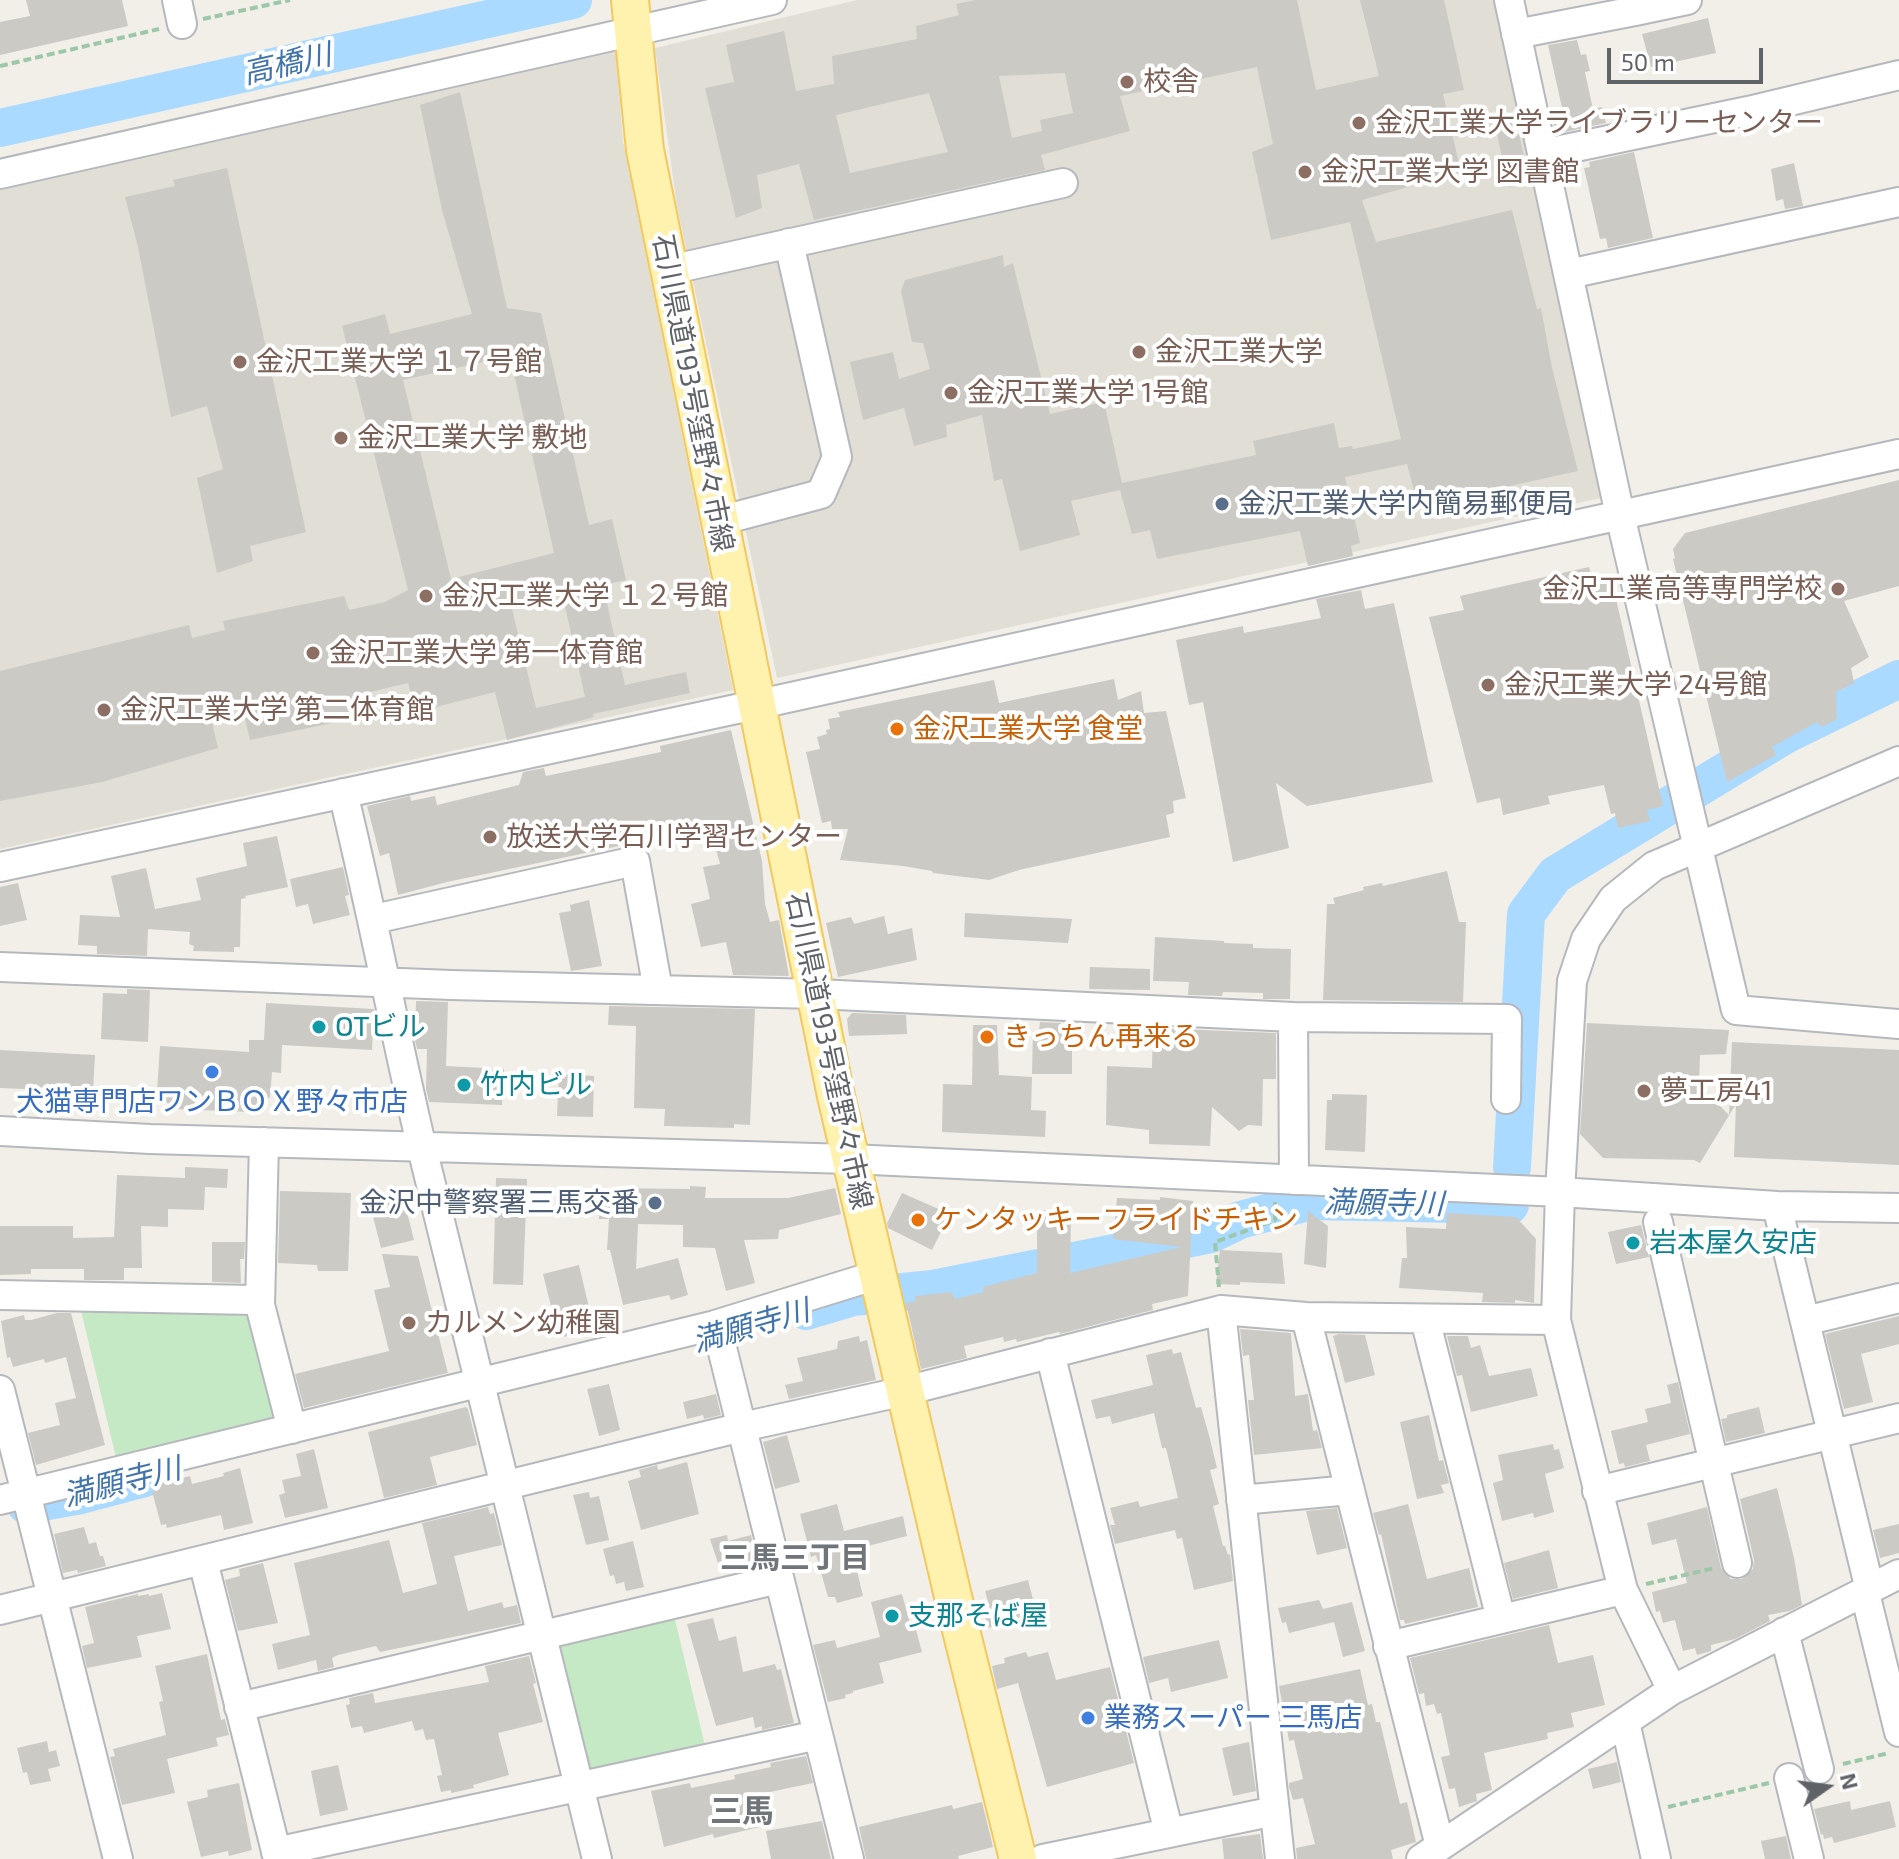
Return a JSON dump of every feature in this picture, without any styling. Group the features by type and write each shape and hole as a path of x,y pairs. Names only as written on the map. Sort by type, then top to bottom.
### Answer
{"main road":[{"name":"石川県道193号窪野々市線","path":"632,19 645,150 755,705 850,1159 1018,1859"}],"street":[{"path":"0,174 632,19 772,0"},
{"path":"1509,0 1620,515 1736,1010 1899,1024"},
{"path":"1516,34 1634,6 1687,0"},
{"path":"1542,154 1748,111 1899,75"},
{"path":"669,270 1063,183"},
{"path":"1569,274 1899,202"},
{"path":"719,521 821,494 837,457 789,243"},
{"path":"0,867 1899,454"},
{"path":"1672,1690 1623,1590 1556,1320 1572,981 1586,939 1613,899 1654,866 1898,766"},
{"path":"343,793 374,919 383,982 422,1147 597,1859"},
{"path":"374,919 635,861 658,990"},
{"path":"0,967 817,994 1293,1017 1507,1019 1506,1099"},
{"path":"1293,1017 1294,1180"},
{"path":"0,1131 850,1159 1560,1192 1777,1206 1899,1208"},
{"path":"264,1142 260,1305 292,1429"},
{"path":"1777,1206 1896,1703 1899,1732"},
{"path":"1658,1222 1737,1563"},
{"path":"21,1501 292,1429 481,1392 715,1325 880,1287"},
{"path":"0,1295 253,1300 260,1305"},
{"path":"1805,1321 1899,1298"},
{"path":"0,1610 742,1427 905,1391 1221,1310 1306,1317 1556,1320"},
{"path":"1221,1310 1280,1859"},
{"path":"1306,1317 1388,1646 1431,1853 1672,1690 1899,1574"},
{"path":"1425,1319 1501,1619"},
{"path":"722,1348 849,1859"},
{"path":"1050,1353 1169,1833"},
{"path":"0,1390 21,1501 52,1597 118,1859"},
{"path":"1597,1491 1899,1418"},
{"path":"1241,1500 1350,1490"},
{"path":"203,1561 277,1855 818,1735"},
{"path":"239,1707 779,1579"},
{"path":"1388,1646 1623,1590"},
{"path":"1784,1632 1819,1769"},
{"path":"1622,1724 1654,1859"},
{"path":"1789,1778 1809,1859"},
{"path":"1043,1859 1275,1811"}],"path":[{"path":"0,66 179,12 290,0"},
{"path":"1221,1310 1215,1242 1275,1220 1275,1204"},
{"path":"1623,1590 1737,1563"}],"shaded area":[{"name":"金沢工業大学","path":"857,0 1496,0 1601,498 777,678 677,206 655,48"},
{"name":"金沢工業大学 敷地","path":"615,44 623,141 733,690 0,849 0,187"}],"green space":[{"path":"80,1306 252,1307 284,1423 117,1462"},
{"path":"674,1615 706,1750 582,1782 556,1644"}],"building":[{"path":"26,0 122,0 128,26 0,55 0,22 30,16"},
{"path":"976,0 1297,0 1316,90 1379,76 1360,0 1444,0 1464,90 1443,94 1461,172 1362,200 1376,242 1512,210 1537,309 1541,308 1552,368 1578,471 1418,506 1407,464 1345,477 1360,543 1351,546 1353,556 1308,566 1300,531 1157,559 1150,530 1132,534 1120,490 1071,501 1080,535 1020,551 1002,479 994,481 982,415 946,425 947,437 914,446 904,408 863,420 850,362 893,352 899,379 930,369 923,343 912,342 901,291 905,280 1003,255 1004,267 1013,263 1050,414 1104,402 1122,483 1256,455 1253,441 1334,423 1339,448 1352,446 1353,449 1401,439 1350,222 1271,240 1252,152 1273,144 1257,67 1120,96 1130,131 1041,155 1045,170 814,220 799,164 757,175 762,208 736,218 705,88 734,82 726,45 784,31 796,91 834,84 832,56 917,39 916,26 959,15 956,4","holes":["1065,73 1073,113 1040,120 1042,131 1012,138 999,76","929,93 948,152 850,173 836,115"]},
{"path":"1708,18 1716,53 1651,67 1642,34"},
{"path":"1577,40 1581,55 1586,54 1590,71 1585,72 1593,109 1602,107 1606,123 1556,134 1551,114 1563,112 1548,45"},
{"path":"460,92 507,308 541,313 589,525 612,519 626,580 603,585 625,685 686,672 690,693 593,714 594,717 507,740 495,692 416,712 408,683 366,693 371,715 250,740 242,706 210,714 218,748 102,782 0,801 0,671 189,625 192,638 225,630 223,621 344,596 349,610 385,602 408,590 342,326 385,314 390,334 472,314 442,210 420,105","holes":["510,356 554,553 451,579 403,380","562,593 585,697 536,708 511,605"]},
{"path":"1516,121 1529,179 1528,183 1509,187 1495,126"},
{"path":"1634,152 1653,238 1608,248 1606,238 1600,239 1584,168 1590,167 1589,162"},
{"path":"1794,163 1803,206 1785,209 1783,199 1776,201 1771,169"},
{"name":"金沢工業大学 １７号館","path":"227,168 306,532 250,546 253,561 217,573 197,478 223,469 207,406 171,417 138,247 125,197 175,186 173,180"},
{"name":"金沢工業高等専門学校","path":"1899,480 1899,586 1844,601 1869,657 1851,668 1854,683 1836,692 1837,719 1822,727 1817,722 1772,747 1776,755 1727,782 1673,549 1685,533"},
{"name":"金沢工業大学 24号館","path":"1589,567 1593,583 1611,577 1663,806 1647,810 1650,821 1618,828 1604,785 1548,796 1550,804 1503,815 1500,798 1477,803 1429,617 1464,610 1460,596"},
{"path":"1361,590 1365,609 1394,603 1433,782 1307,806 1276,783 1289,848 1233,862 1203,702 1189,705 1176,640 1243,626 1244,633 1321,618 1316,599"},
{"path":"1114,679 1118,700 1141,691 1144,713 1166,711 1186,798 1173,801 1174,813 1166,815 1170,837 1019,870 989,880 903,866 840,860 848,829 832,829 831,821 822,823 806,752 820,749 817,737 827,734 826,730 830,729 828,719 840,717 838,712 994,680 999,703"},
{"path":"731,730 762,861 765,904 770,922 779,920 789,976 733,975 726,942 701,947 691,904 710,899 703,867 720,864 710,827 398,895 389,853 380,856 367,806 410,796 411,801 435,796 437,805 519,785 523,772 544,768 546,776 661,752 660,746"},
{"path":"277,836 288,887 241,899 240,947 234,947 234,952 193,951 194,946 189,944 190,932 148,929 147,956 97,954 97,946 78,945 80,915 120,917 111,876 146,868 155,909 201,900 196,878 247,866 243,843"},
{"path":"343,867 350,915 313,924 308,904 296,907 290,879"},
{"path":"1447,871 1459,922 1466,922 1463,1002 1323,1000 1327,904 1335,904 1333,898 1364,890 1363,887 1382,883 1383,886"},
{"path":"18,883 27,920 0,926 0,887"},
{"path":"589,900 602,966 571,971 559,913 571,911 570,905"},
{"path":"965,913 1072,919 1068,943 964,937"},
{"path":"884,916 888,934 912,928 917,960 838,977 826,923 851,917 854,924"},
{"path":"1155,937 1291,949 1290,999 1263,999 1263,993 1188,995 1189,982 1153,981"},
{"path":"1090,967 1150,969 1150,990 1089,989"},
{"path":"127,989 150,990 148,1042 101,1039 103,993 127,994"},
{"path":"416,1001 448,1002 446,1066 504,1069 502,1105 429,1102 426,1089 427,1049 417,1049 415,1040"},
{"path":"266,1003 374,1009 372,1050 282,1045 281,1073 272,1072 270,1097 250,1112 173,1109 157,1091 160,1046 249,1052 249,1040 264,1040"},
{"path":"609,1006 755,1009 750,1125 734,1124 734,1128 664,1126 665,1109 634,1108 636,1026 608,1025"},
{"path":"852,1013 906,1015 907,1034 849,1036 847,1019"},
{"path":"1040,1022 1061,1023 1061,1032 1072,1032 1072,1074 1032,1074 1033,1031 1039,1031"},
{"path":"1587,1023 1729,1030 1726,1054 1700,1055 1699,1085 1729,1115 1732,1042 1899,1050 1899,1165 1734,1157 1736,1104 1700,1163 1694,1160 1603,1158 1580,1134"},
{"path":"973,1025 997,1025 999,1075 1032,1077 1031,1110 1046,1111 1045,1137 942,1132 943,1084 972,1085"},
{"path":"1153,1028 1276,1033 1276,1079 1263,1079 1262,1126 1248,1125 1239,1131 1212,1107 1210,1146 1149,1144 1149,1130 1106,1125 1107,1066 1152,1068"},
{"path":"0,1050 95,1055 93,1092 0,1088"},
{"path":"559,1074 594,1076 593,1117 557,1116"},
{"path":"1332,1094 1367,1095 1365,1152 1325,1150 1327,1100 1332,1100"},
{"path":"185,1167 228,1169 227,1188 205,1187 204,1210 168,1209 168,1227 141,1226 142,1268 124,1268 124,1280 84,1280 84,1269 31,1269 31,1274 0,1275 0,1226 73,1226 73,1238 114,1237 117,1175 185,1178"},
{"path":"496,1178 527,1179 523,1285 493,1284"},
{"path":"690,1186 706,1187 705,1198 788,1198 835,1188 841,1214 779,1230 778,1239 744,1240 755,1283 726,1291 715,1248 683,1247 683,1225 638,1224 636,1269 678,1258 688,1295 671,1300 669,1295 623,1305 610,1250 607,1250 609,1219 599,1219 600,1188 690,1189"},
{"path":"280,1191 351,1193 348,1271 318,1271 317,1265 278,1263"},
{"path":"402,1192 414,1240 381,1248 369,1201"},
{"name":"ケンタッキーフライドチキン","path":"902,1193 950,1214 932,1250 888,1228 887,1223"},
{"path":"1160,1197 1193,1201 1188,1296 1152,1304 1153,1310 1060,1334 1017,1342 1016,1339 1004,1342 1003,1337 964,1346 967,1358 921,1369 906,1303 916,1301 915,1296 952,1292 954,1299 984,1292 983,1287 1037,1273 1037,1210 1071,1212 1070,1273 1182,1247 1113,1239 1117,1198 1160,1200"},
{"path":"1308,1211 1328,1226 1326,1268 1304,1264"},
{"path":"1447,1213 1516,1217 1536,1239 1534,1303 1515,1300 1515,1303 1482,1302 1483,1293 1399,1288 1402,1258 1407,1258 1406,1227 1446,1229"},
{"name":"岩本屋久安店","path":"1641,1225 1649,1257 1616,1264 1608,1232"},
{"path":"212,1242 245,1242 244,1259 240,1259 241,1283 212,1282"},
{"path":"1220,1250 1282,1253 1285,1284 1216,1284"},
{"name":"カルメン幼稚園","path":"382,1254 418,1256 448,1373 304,1408 295,1374 389,1351 374,1290 390,1287"},
{"path":"579,1265 594,1329 559,1338 543,1274"},
{"path":"57,1313 71,1313 105,1445 36,1465 28,1433 60,1425 55,1403 76,1398 66,1357 13,1367 10,1357 7,1358 1,1321 24,1315 25,1320 31,1320"},
{"path":"1899,1316 1899,1344 1861,1354 1873,1402 1844,1409 1825,1334"},
{"path":"1240,1329 1291,1333 1295,1396 1308,1394 1313,1431 1317,1430 1322,1448 1254,1455 1248,1400 1254,1400 1249,1355 1243,1356"},
{"path":"1365,1335 1375,1375 1345,1383 1333,1336"},
{"path":"859,1336 860,1342 867,1340 876,1380 789,1399 785,1385 803,1381 797,1358 837,1349 838,1341"},
{"path":"1447,1336 1468,1336 1471,1348 1480,1345 1489,1376 1531,1368 1538,1396 1471,1412 1462,1375 1457,1376"},
{"path":"1172,1349 1173,1354 1181,1352 1196,1408 1201,1407 1210,1439 1217,1468 1210,1470 1219,1504 1213,1506 1223,1546 1230,1554 1233,1581 1194,1590 1182,1538 1177,1539 1175,1530 1115,1544 1110,1525 1115,1525 1110,1508 1138,1501 1140,1507 1178,1498 1154,1413 1112,1424 1110,1416 1096,1419 1091,1400 1153,1385 1146,1355"},
{"path":"1678,1382 1690,1434 1646,1445 1650,1461 1625,1467 1624,1463 1619,1464 1611,1431 1648,1422 1645,1409 1671,1403 1667,1385"},
{"path":"609,1384 620,1430 599,1436 587,1389"},
{"path":"716,1394 721,1415 687,1419 683,1402"},
{"path":"466,1407 477,1445 430,1457 437,1485 384,1498 368,1432"},
{"path":"1759,1407 1765,1433 1726,1442 1721,1419"},
{"path":"1429,1415 1439,1461 1443,1460 1449,1483 1441,1485 1444,1493 1417,1499 1400,1422"},
{"path":"787,1435 800,1482 775,1489 763,1442"},
{"path":"1553,1444 1554,1450 1559,1449 1564,1468 1545,1474 1554,1512 1534,1518 1533,1513 1502,1521 1493,1483 1503,1480 1498,1455"},
{"path":"314,1449 328,1508 285,1518 279,1495 285,1493 282,1480 301,1476 296,1454"},
{"path":"687,1462 699,1514 641,1530 628,1481 641,1477 639,1470 657,1465 658,1470"},
{"path":"240,1468 253,1523 224,1530 221,1515 167,1528 166,1524 161,1525 152,1491 159,1490 158,1484 190,1476 192,1484 224,1476 223,1473"},
{"path":"1777,1488 1802,1605 1768,1615 1770,1621 1735,1639 1711,1645 1711,1651 1697,1655 1695,1648 1683,1651 1675,1620 1663,1623 1660,1611 1656,1612 1652,1592 1687,1583 1676,1539 1652,1545 1647,1523 1707,1507 1721,1568 1731,1579 1742,1579 1753,1569 1754,1560 1740,1499"},
{"path":"589,1492 590,1498 599,1496 609,1540 586,1545 573,1495"},
{"path":"837,1504 844,1531 903,1516 907,1536 852,1550 863,1596 837,1603 835,1597 828,1597 816,1555 811,1557 800,1514"},
{"path":"1408,1504 1427,1579 1469,1568 1478,1607 1405,1624 1404,1620 1400,1620 1381,1534 1373,1513"},
{"path":"488,1507 490,1514 494,1513 502,1545 454,1556 468,1611 502,1602 504,1608 517,1605 521,1623 380,1652 376,1646 338,1655 332,1658 334,1667 318,1671 316,1660 278,1670 272,1644 310,1635 294,1563 389,1540 403,1593 437,1584 422,1523"},
{"path":"1337,1508 1347,1548 1317,1555 1306,1511"},
{"path":"1899,1524 1899,1553 1880,1558 1873,1530"},
{"path":"84,1527 89,1544 96,1542 106,1566 78,1573 77,1570 63,1573 54,1534"},
{"path":"727,1535 728,1541 751,1535 758,1564 756,1567 734,1572 728,1563 719,1566 710,1539"},
{"path":"633,1541 644,1587 626,1591 624,1582 616,1584 614,1575 610,1576 603,1549"},
{"path":"1549,1550 1558,1588 1513,1599 1504,1563"},
{"path":"263,1563 278,1623 238,1631 225,1580 240,1576 239,1569"},
{"path":"1028,1580 1037,1615 988,1628 984,1611 990,1609 985,1591"},
{"path":"162,1593 171,1629 137,1636 142,1657 87,1668 82,1646 94,1643 85,1607 138,1594 149,1596"},
{"path":"902,1594 912,1631 916,1630 922,1652 879,1663 884,1683 828,1702 813,1645 835,1640 837,1648 880,1637 871,1602"},
{"path":"1319,1600 1323,1609 1352,1602 1365,1651 1343,1657 1334,1622 1289,1633 1278,1608"},
{"path":"713,1618 719,1641 736,1636 743,1672 775,1664 777,1670 781,1669 794,1723 762,1730 762,1726 755,1728 753,1717 716,1726 687,1624"},
{"path":"1549,1625 1558,1663 1593,1655 1605,1705 1571,1713 1574,1727 1547,1733 1548,1739 1484,1753 1492,1790 1476,1794 1477,1801 1459,1807 1455,1788 1449,1789 1441,1757 1450,1755 1441,1713 1437,1714 1434,1704 1426,1706 1424,1693 1419,1694 1410,1658"},
{"path":"1219,1640 1228,1678 1171,1692 1168,1678 1149,1683 1143,1657"},
{"path":"1026,1652 1028,1657 1048,1652 1056,1680 1110,1667 1134,1763 1047,1787 1018,1683 997,1689 992,1666 1005,1663 1004,1658"},
{"path":"207,1654 221,1720 225,1719 229,1735 216,1738 218,1746 167,1759 175,1793 122,1805 110,1757 115,1756 113,1749 166,1735 155,1666"},
{"path":"529,1656 543,1722 498,1733 509,1775 473,1785 474,1788 441,1792 437,1776 442,1775 434,1739 426,1740 423,1729 415,1731 412,1721 364,1733 362,1726 351,1728 346,1705 350,1704 349,1698 373,1693 375,1703 489,1682 485,1666"},
{"path":"1360,1669 1368,1705 1372,1704 1376,1722 1380,1722 1400,1804 1407,1802 1416,1842 1391,1850 1393,1859 1297,1859 1296,1848 1315,1844 1303,1798 1293,1800 1289,1787 1289,1783 1303,1779 1294,1740 1289,1741 1279,1686"},
{"path":"47,1741 49,1752 56,1750 60,1766 48,1769 51,1781 30,1785 27,1772 23,1773 17,1748"},
{"path":"1249,1742 1256,1791 1233,1796 1222,1748"},
{"path":"806,1756 813,1783 765,1793 772,1824 714,1838 713,1834 664,1847 651,1791 690,1783 691,1788 735,1779 734,1775 771,1767 770,1763"},
{"path":"1617,1762 1621,1782 1593,1789 1588,1769"},
{"path":"338,1765 348,1810 320,1816 311,1771"},
{"path":"239,1783 252,1850 229,1856 228,1851 201,1857 187,1802 208,1797 207,1790"},
{"path":"1850,1801 1851,1810 1890,1801 1896,1827 1834,1843 1832,1837 1824,1839 1814,1809"},
{"path":"982,1802 993,1847 958,1856 959,1859 866,1859 859,1827 952,1805 953,1809"},
{"path":"822,1821 831,1859 771,1859 766,1831"},
{"path":"1260,1834 1263,1859 1224,1859 1222,1839"},
{"path":"1786,1836 1791,1859 1765,1859 1761,1841"}],"waterway":[{"name":"高橋川","path":"0,128 573,0"},
{"name":"満願寺川","path":"1512,1167 1526,914 1555,875 1785,735 1899,679"},
{"name":"満願寺川","path":"806,1311 853,1297 933,1289 1211,1234 1240,1220 1312,1201 1510,1205"},
{"name":"満願寺川","path":"26,1505 81,1495 145,1478"}],"place":[{"name":"校舎","path":"1127,82"},
{"name":"金沢工業大学ライブラリーセンター","path":"1359,123"},
{"name":"金沢工業大学 図書館","path":"1305,172"},
{"name":"金沢工業大学","path":"1139,352"},
{"name":"金沢工業大学 １７号館","path":"240,362"},
{"name":"金沢工業大学 1号館","path":"951,393"},
{"name":"金沢工業大学 敷地","path":"341,438"},
{"name":"金沢工業大学内簡易郵便局","path":"1222,504"},
{"name":"金沢工業高等専門学校","path":"1838,589"},
{"name":"金沢工業大学 １２号館","path":"426,596"},
{"name":"金沢工業大学 第一体育館","path":"313,653"},
{"name":"金沢工業大学 24号館","path":"1488,685"},
{"name":"金沢工業大学 第二体育館","path":"104,710"},
{"name":"金沢工業大学 食堂","path":"897,729"},
{"name":"放送大学石川学習センター","path":"490,837"},
{"name":"OTビル","path":"319,1027"},
{"name":"きっちん再来る","path":"987,1037"},
{"name":"犬猫専門店ワンＢＯＸ野々市店","path":"212,1072"},
{"name":"竹内ビル","path":"464,1085"},
{"name":"夢工房41","path":"1644,1091"},
{"name":"金沢中警察署三馬交番","path":"655,1203"},
{"name":"ケンタッキーフライドチキン","path":"918,1220"},
{"name":"岩本屋久安店","path":"1633,1243"},
{"name":"カルメン幼稚園","path":"409,1323"},
{"name":"支那そば屋","path":"892,1616"},
{"name":"業務スーパー 三馬店","path":"1088,1718"}],"district":[{"name":"三馬三丁目","path":"795,1558"},
{"name":"三馬","path":"742,1811"}]}
